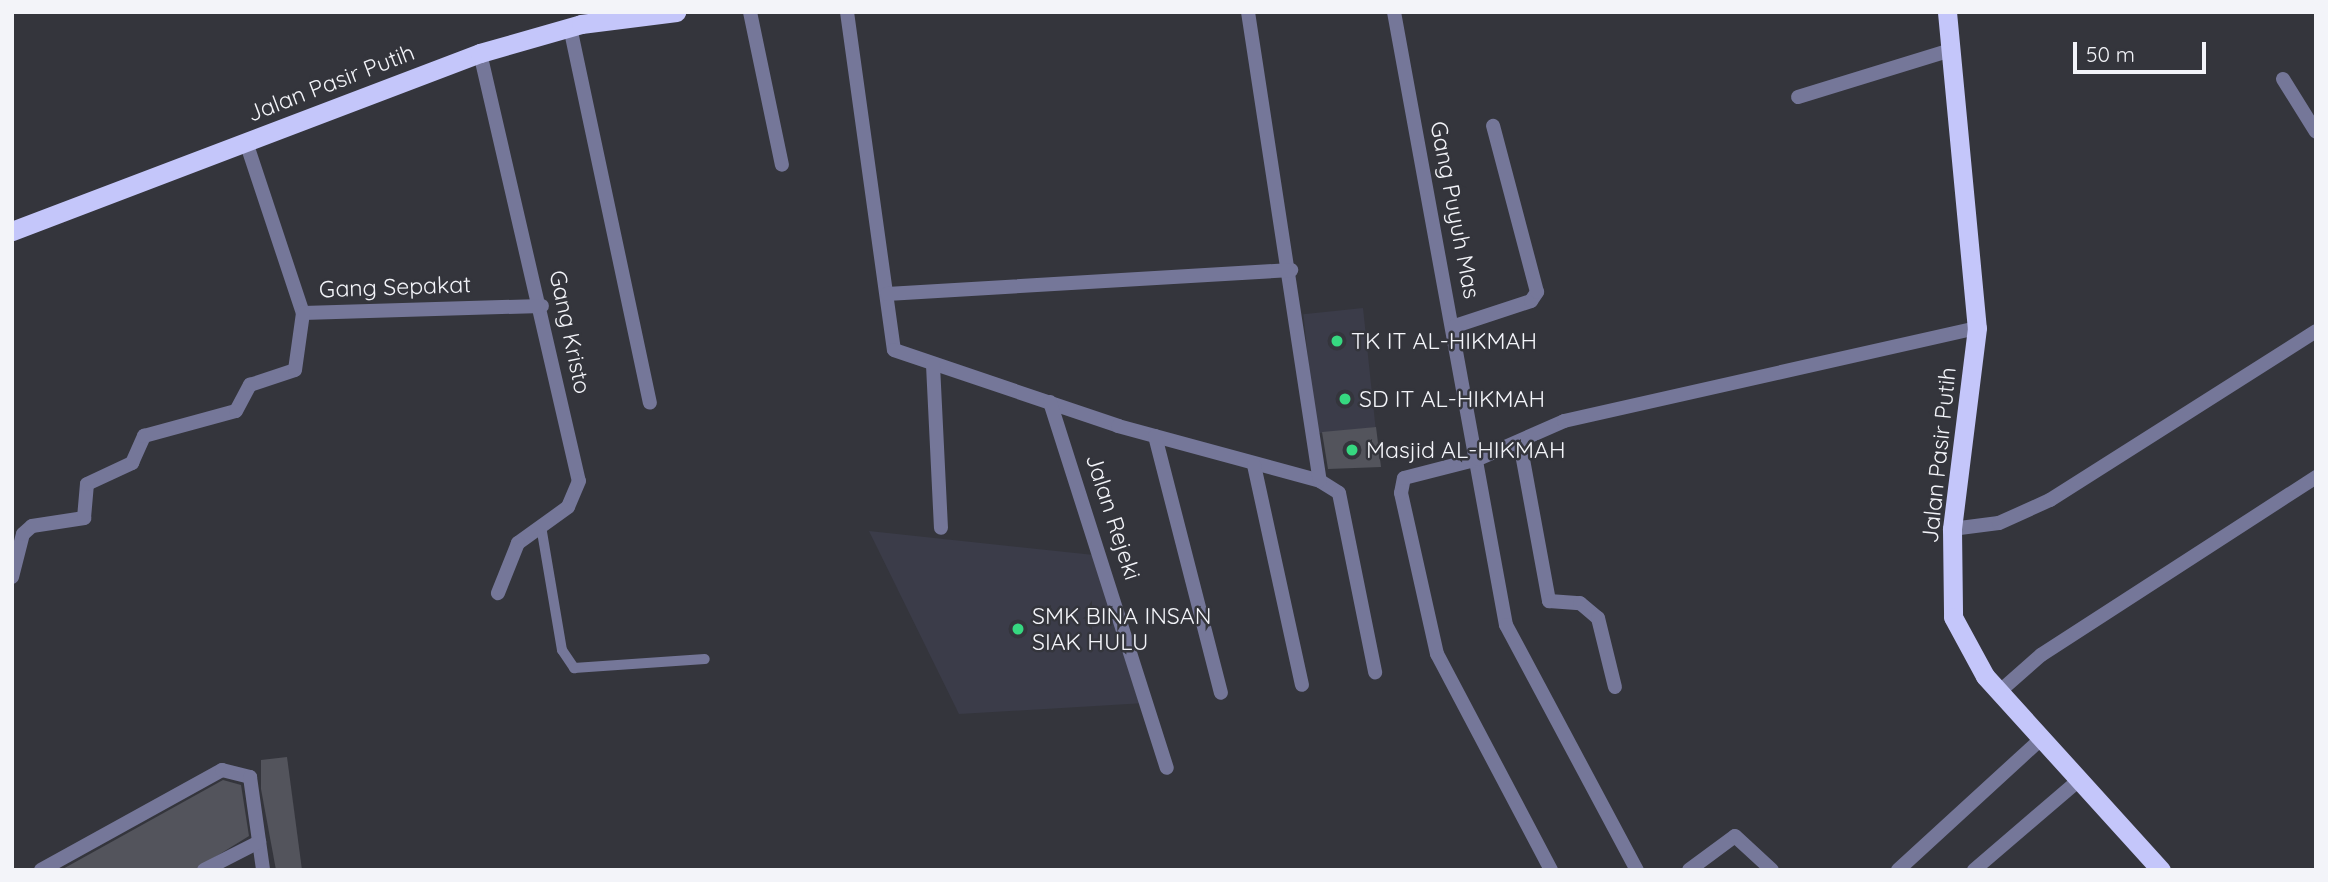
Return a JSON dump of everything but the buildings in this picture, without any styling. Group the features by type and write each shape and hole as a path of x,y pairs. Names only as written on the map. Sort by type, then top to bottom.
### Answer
{"highway":[{"name":"Jalan Pasir Putih","path":"12,231 480,53 570,27 676,12"},
{"name":"Jalan Pasir Putih","path":"1947,12 1977,328 1952,529 1954,617 1967,649 1999,692 2161,870"}],"street":[{"path":"750,12 782,165"},
{"name":"Jalan Rejeki","path":"847,12 894,350 1155,436 1320,481"},
{"path":"1248,12 1291,270 1320,481 1342,499 1375,672"},
{"name":"Gang Puyuh Mas","path":"1394,12 1455,327 1506,625 1637,870"},
{"path":"570,27 650,404"},
{"path":"1798,97 1951,50"},
{"name":"Gang Kristo","path":"480,53 542,306 579,481 568,507 516,546 498,593"},
{"path":"2283,79 2316,132"},
{"path":"1455,327 1531,301 1537,292 1493,126"},
{"name":"Gang Sepakat","path":"246,142 303,313 542,306"},
{"path":"887,294 1291,270"},
{"path":"12,577 18,529 84,518 87,484 132,463 144,436 236,411 250,385 295,370 303,313"},
{"path":"1552,870 1437,654 1401,493 1410,471 1478,458 1520,443 1564,421 1977,328"},
{"path":"1952,529 1999,523 2050,500 2316,331"},
{"path":"933,365 941,528"},
{"name":"Jalan Rejeki","path":"1050,402 1167,768"},
{"path":"1155,436 1221,693"},
{"path":"1520,443 1549,601 1580,603 1598,618 1615,687"},
{"path":"1254,465 1302,685"},
{"path":"1999,692 2041,655 2316,477"},
{"path":"1898,870 2040,740"},
{"path":"41,870 222,771 250,777 263,870"},
{"path":"1973,870 2078,781"},
{"path":"1689,870 1735,836 1772,870"},
{"path":"204,870 259,842"}],"lane":[{"path":"541,526 562,650 574,668 705,659"}],"shaded area":[{"path":"1363,308 1376,427 1316,434 1303,314"},
{"name":"SMK BINA INSAN SIAK HULU","path":"869,531 1094,555 1145,703 959,714"}],"place":[{"name":"TK IT AL-HIKMAH","path":"1337,341"},
{"name":"SD IT AL-HIKMAH","path":"1345,399"},
{"name":"Masjid AL-HIKMAH","path":"1352,450"},
{"name":"SMK BINA INSAN SIAK HULU","path":"1018,629"}]}
